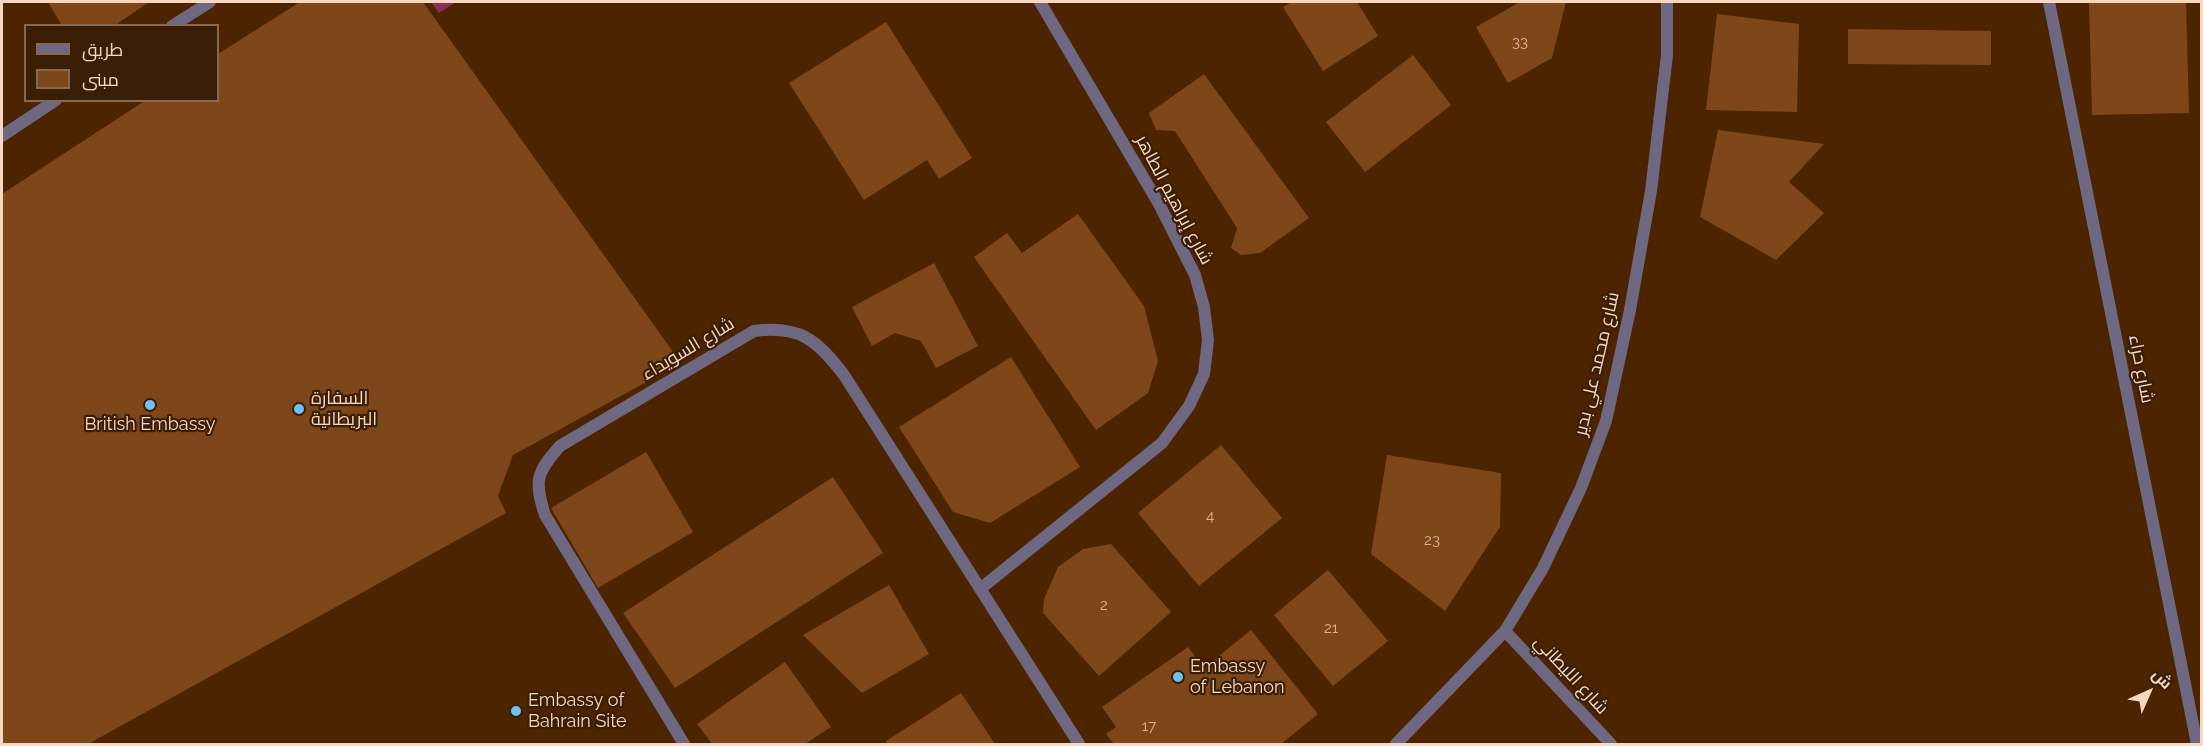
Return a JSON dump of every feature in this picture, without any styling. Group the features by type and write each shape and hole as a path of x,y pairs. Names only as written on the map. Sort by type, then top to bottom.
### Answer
{"street":[{"path":"175,24 210,2"},
{"name":"شارع إبراهيم الطاهر","path":"980,589 1162,443 1189,406 1204,374 1208,340 1204,307 1195,275 1159,204 1040,2"},
{"name":"شارع محمد علي بدير","path":"1396,744 1505,631 1548,558 1581,488 1606,422 1630,310 1651,191 1667,55 1667,2"},
{"name":"شارع حراء","path":"2049,2 2197,744"},
{"path":"2,136 53,102"},
{"name":"شارع السويداء","path":"684,744 545,515 537,492 539,477 548,460 560,446 754,331 776,328 802,334 826,351 844,375 1079,744"},
{"name":"شارع الليطاني","path":"1505,631 1611,744"}],"shaded area":[{"path":"431,2 456,2 439,13"}],"building":[{"path":"48,2 149,2 117,24 61,24"},
{"name":"السفارة البريطانية","path":"300,2 423,2 681,363 513,455 498,496 506,513 88,744 2,744 2,194 143,102 219,102 219,53"},
{"path":"1292,2 1357,2 1378,36 1323,71 1283,7"},
{"path":"1520,2 1566,2 1552,58 1508,83 1476,27"},
{"path":"2089,2 2186,2 2189,113 2092,115"},
{"path":"1717,14 1799,24 1797,112 1706,110"},
{"path":"886,22 972,158 939,179 927,160 864,200 789,83"},
{"path":"1848,29 1991,31 1991,65 1848,64"},
{"path":"1413,55 1451,105 1365,172 1326,122"},
{"path":"1204,74 1309,218 1260,253 1241,255 1231,248 1237,228 1175,131 1156,130 1149,113"},
{"path":"1718,130 1824,144 1789,182 1824,213 1776,260 1700,217"},
{"path":"1078,214 1144,306 1158,361 1148,393 1096,430 974,257 1007,233 1022,253"},
{"path":"934,263 978,346 936,368 921,341 895,333 872,346 852,307"},
{"path":"1011,357 1080,467 990,523 953,512 899,427"},
{"path":"1221,445 1282,518 1199,586 1138,513"},
{"path":"646,452 693,532 598,588 551,508"},
{"path":"1387,455 1501,473 1500,527 1445,611 1371,554"},
{"path":"833,477 883,553 675,688 623,613"},
{"path":"1111,544 1171,612 1099,676 1043,613 1044,599 1058,567 1083,549"},
{"path":"1328,570 1388,641 1333,686 1274,615"},
{"path":"889,585 929,654 862,693 803,635"},
{"path":"1251,630 1318,714 1281,744 1114,744 1106,734 1116,727 1102,707 1188,647 1204,668"},
{"path":"785,662 831,727 805,744 712,744 697,724"},
{"path":"961,693 995,744 888,744 886,741"}],"place":[{"name":"British Embassy","path":"150,405"},
{"name":"السفارة البريطانية","path":"299,409"},
{"name":"Embassy of Lebanon","path":"1178,677"},
{"name":"Embassy of Bahrain Site","path":"516,711"}]}
